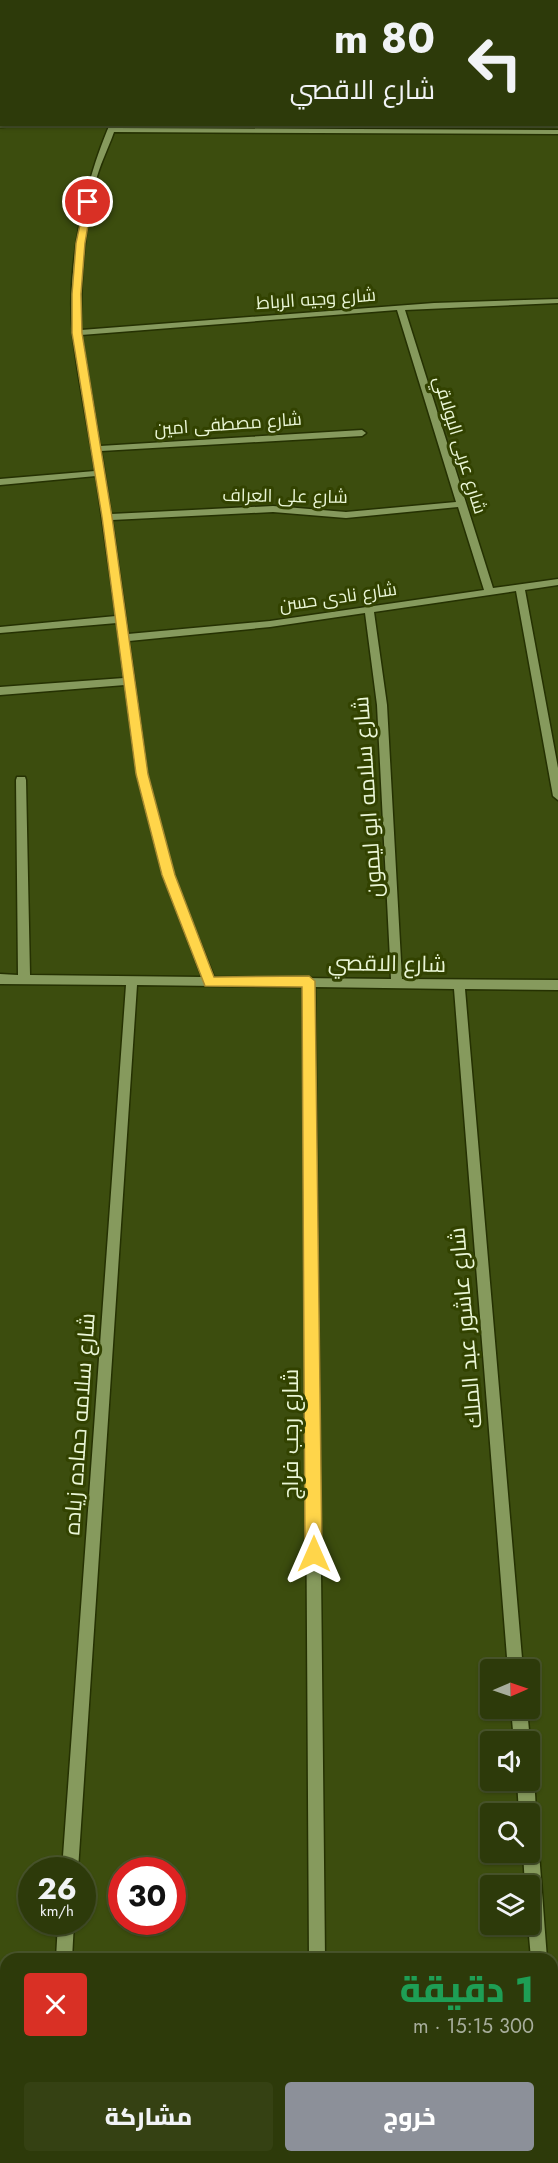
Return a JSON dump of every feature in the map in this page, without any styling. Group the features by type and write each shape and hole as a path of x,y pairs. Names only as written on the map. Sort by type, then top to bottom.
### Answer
{"street":[{"path":"210,982 168,875 142,774 107,517 77,333 76,294 81,243 92,182 113,127 451,133 558,132"},
{"name":"شارع وجيه الرباط","path":"77,333 400,308 558,301"},
{"name":"شارع عربى البولاقي","path":"400,308 489,592"},
{"name":"شارع مصطفى امين","path":"96,449 362,433"},
{"path":"0,482 100,473"},
{"name":"شارع على العراف","path":"107,517 273,509 346,515 461,504"},
{"name":"شارع نادى حسن","path":"123,638 216,631 558,582"},
{"path":"520,588 558,796"},
{"name":"شارع سلامه ابو ليمون","path":"369,609 382,705 397,984"},
{"path":"0,630 120,620"},
{"path":"0,691 129,681"},
{"path":"21,780 24,978"},
{"name":"شارع الاقصي","path":"0,979 558,985"},
{"name":"شارع سلامه حماده زياده","path":"71,1857 132,981"},
{"name":"شارع رجب فراج","path":"309,981 317,1953"},
{"name":"شارع عاشور عبد الملك","path":"459,983 515,1659"},
{"path":"532,1863 539,1953"},
{"path":"64,1953 65,1935"}],"route":[{"path":"88,202 76,294 77,333 107,517 142,774 168,875 210,982 309,981 314,1554"}]}
